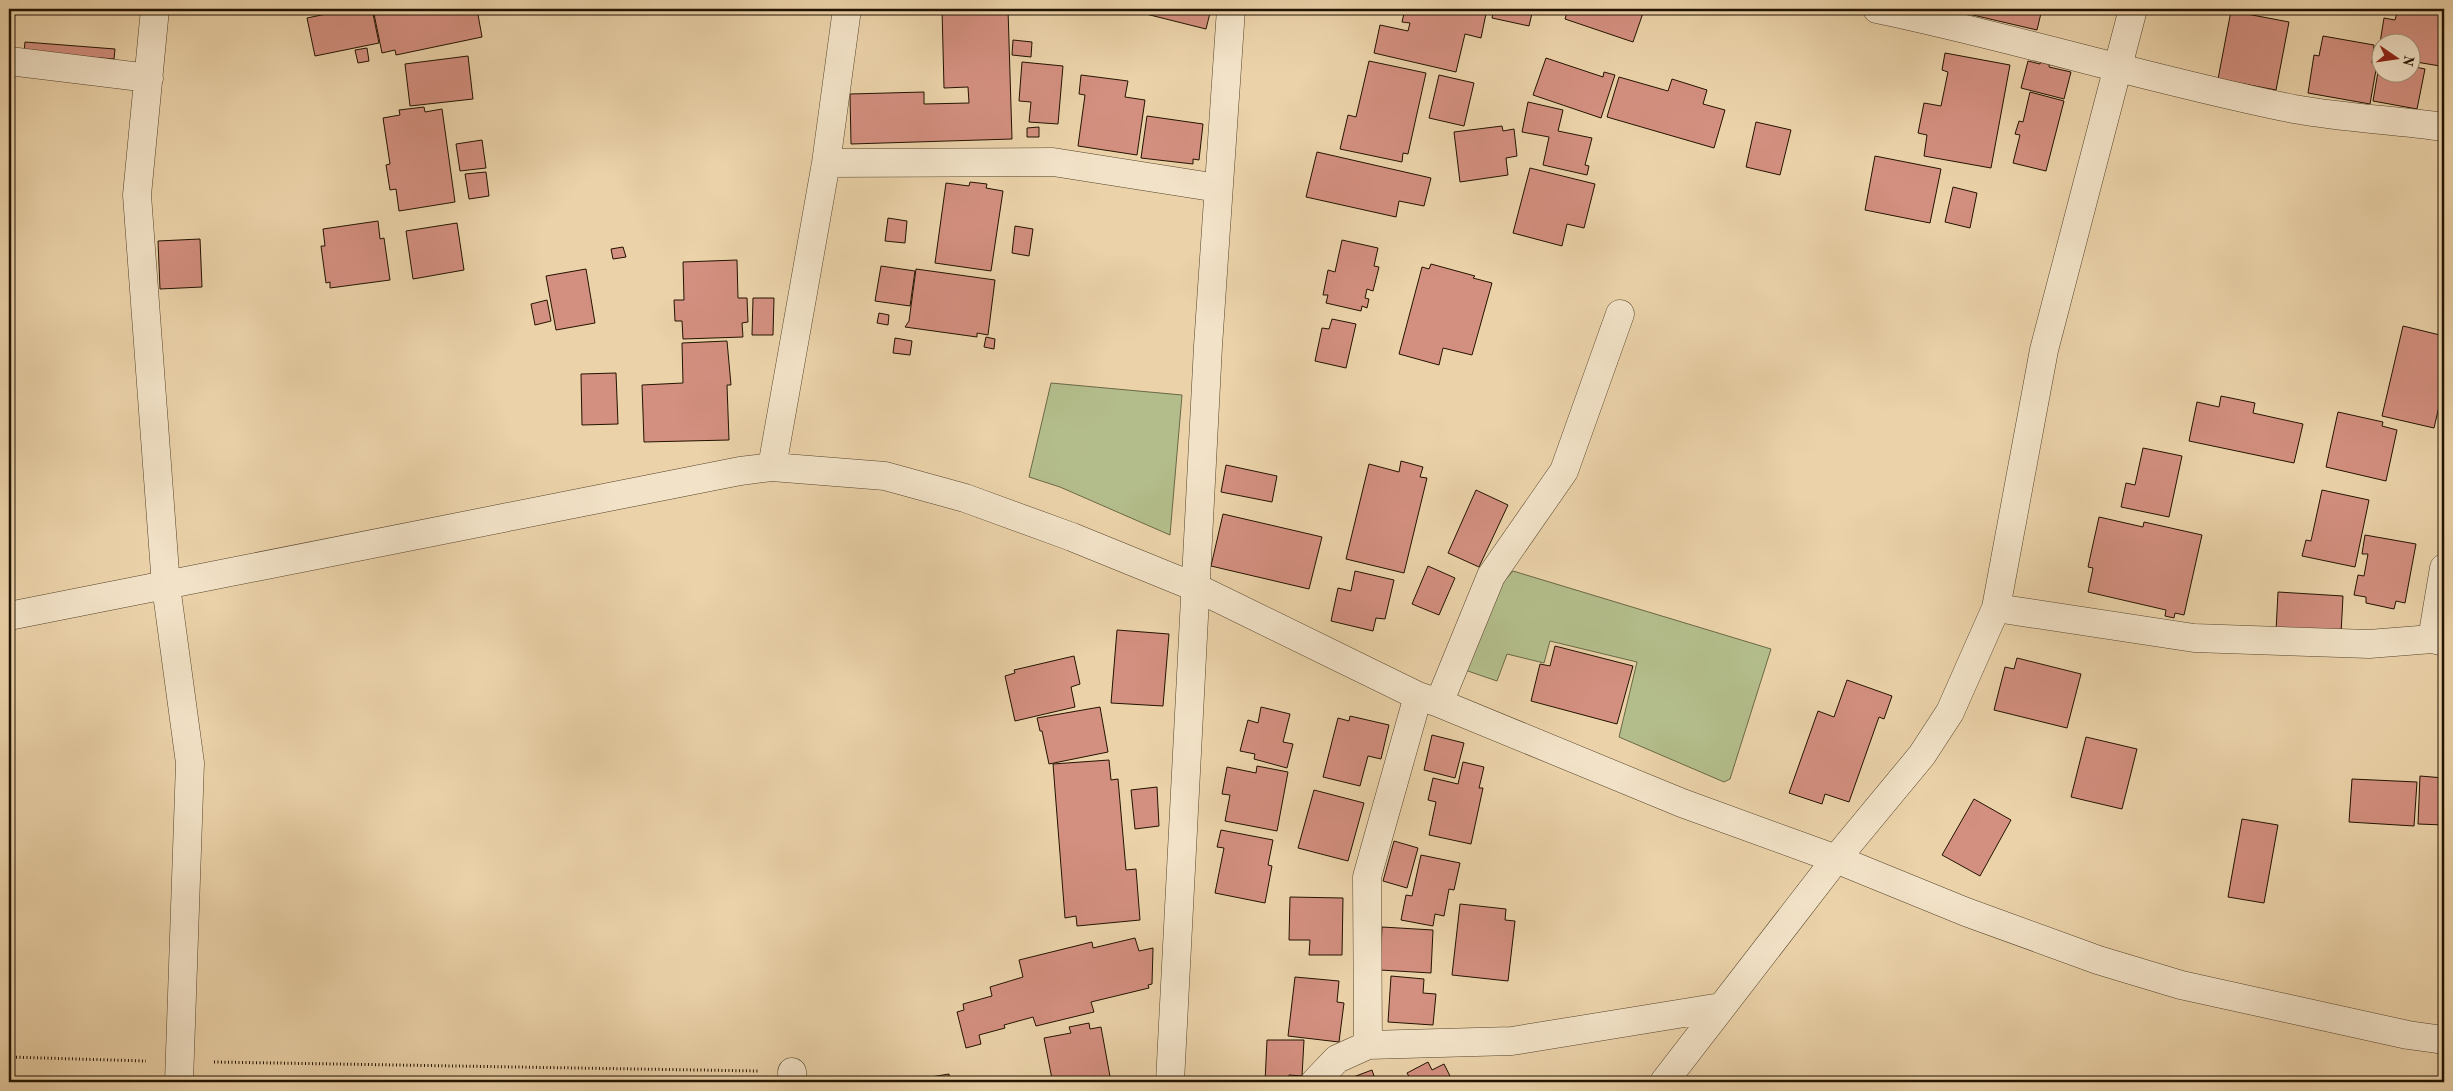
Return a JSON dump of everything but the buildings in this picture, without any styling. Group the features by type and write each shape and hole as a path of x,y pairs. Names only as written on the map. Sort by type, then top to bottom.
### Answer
{"street":[{"path":"156,9 137,195 166,586 190,763 179,1072"},
{"path":"772,467 826,162 847,9"},
{"path":"1170,1082 1195,587 1218,188 1231,9"},
{"path":"1877,9 1995,35 2117,67 2295,109 2444,127"},
{"path":"1664,1082 1836,859 1922,755 1950,712 1996,608 2044,350 2133,9"},
{"path":"9,61 149,78"},
{"path":"826,162 1053,162 1218,188"},
{"path":"1368,1045 1367,877 1428,700 1491,576 1564,471 1620,314"},
{"path":"9,616 740,471 772,467 884,476 965,498 1195,587 1428,700 1682,803 1836,859 1966,912 2098,960 2181,986 2369,1027 2444,1040"},
{"path":"1996,608 2194,638 2368,644 2438,640 2444,568"},
{"path":"1315,1082 1338,1059 1368,1045 1512,1041 1721,1007"}],"path":[{"path":"9,1056 179,1072 793,1077"}],"green space":[{"path":"1051,383 1182,395 1170,535 1060,487 1029,477"},
{"path":"1513,571 1771,649 1730,779 1724,782 1619,737 1637,662 1550,641 1544,663 1507,654 1497,681 1462,669 1491,596"}]}
